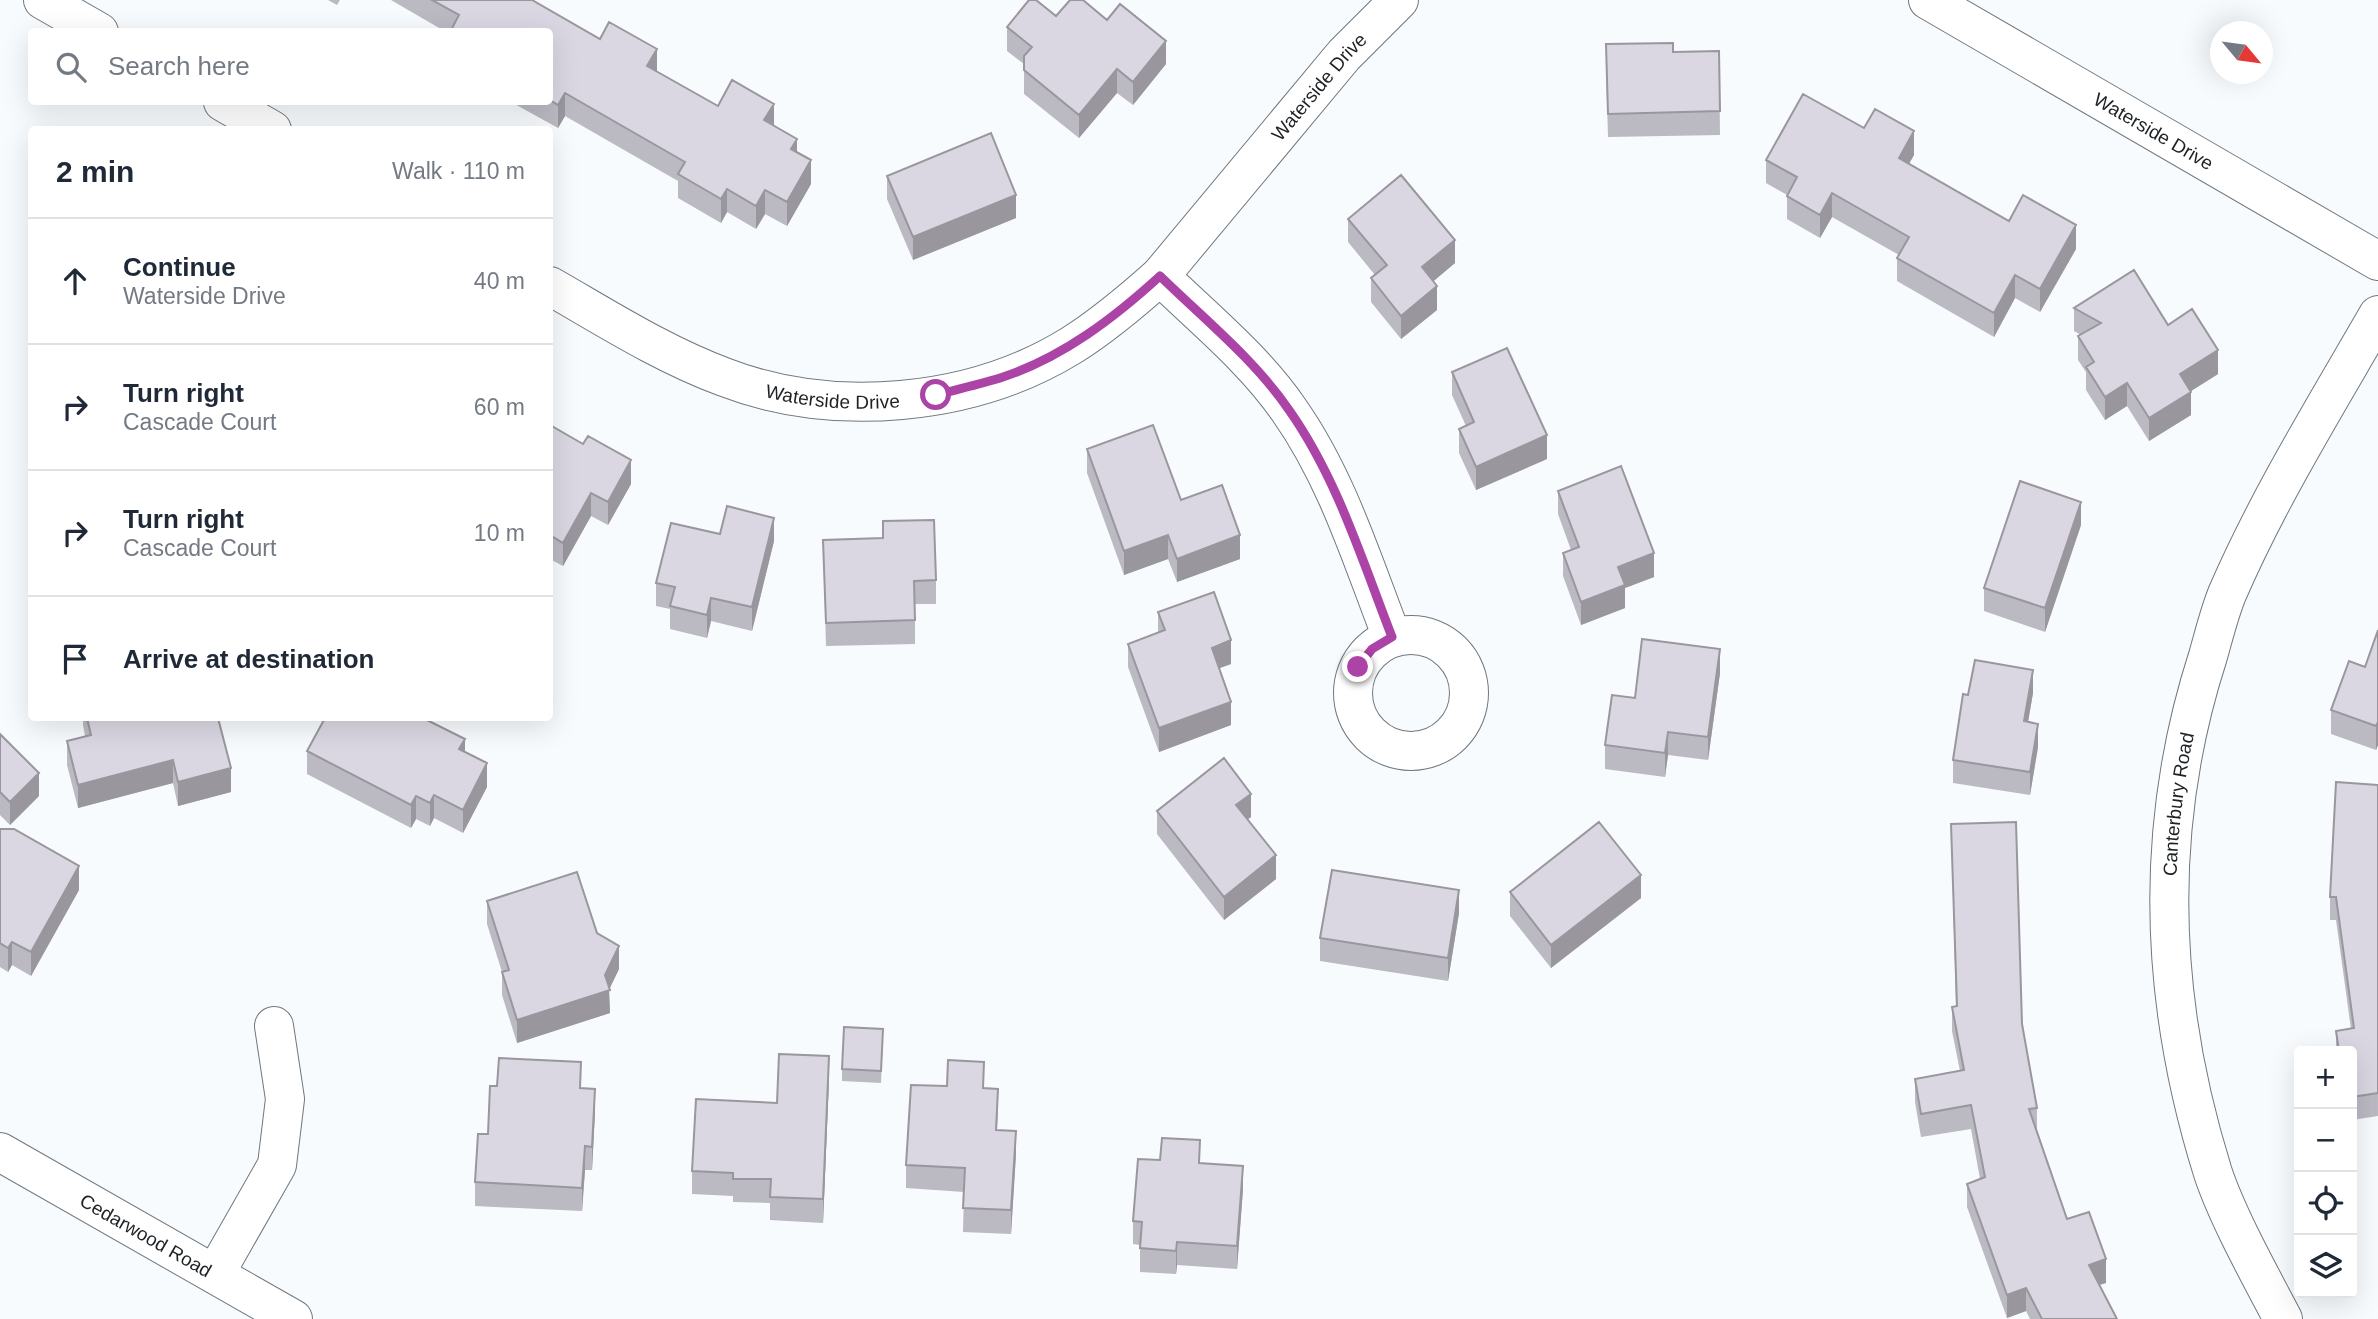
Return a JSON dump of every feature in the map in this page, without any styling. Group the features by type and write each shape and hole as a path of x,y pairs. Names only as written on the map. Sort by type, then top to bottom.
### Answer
{"street":[{"path":"43,0 92,28"},
{"name":"Waterside Drive","path":"553,288 660,348 725,378 794,396 865,402 936,395 1005,376 1070,346 1128,305 1160,276 1344,55 1399,0"},
{"name":"Waterside Drive","path":"1928,0 2378,261"},
{"path":"228,105 265,126"},
{"path":"1160,276 1241,355 1289,408 1326,469 1392,637"},
{"name":"Canterbury Road","path":"2283,1319 2214,1176 2183,1062 2168,944 2171,825 2191,709 2227,596 2278,487 2378,315"},
{"path":"215,1274 277,1165 285,1099 274,1026"},
{"name":"Cedarwood Road","path":"0,1152 293,1319"}],"building":[{"path":"432,0 532,0 600,39 609,22 657,49 647,66 718,106 732,80 774,104 764,120 797,139 791,149 811,160 787,202 765,190 756,206 727,189 721,199 678,174 685,162 565,93 558,105 553,102 553,28 452,28 459,15"},
{"path":"1029,0 1036,0 1056,16 1070,0 1083,0 1107,20 1120,4 1166,41 1133,82 1117,69 1079,115 1024,70 1024,56 1032,47 1007,27"},
{"path":"1673,43 1673,52 1719,51 1720,111 1608,114 1606,44"},
{"path":"1803,94 1864,128 1875,109 1914,131 1899,158 2009,221 2023,195 2076,225 2040,289 2015,275 1994,313 1897,258 1909,237 1832,193 1820,215 1787,196 1797,177 1766,160"},
{"path":"991,133 1016,195 913,237 887,176"},
{"path":"1401,175 1455,240 1422,267 1437,286 1401,316 1371,278 1387,265 1348,219"},
{"path":"2134,270 2168,325 2192,309 2218,350 2180,374 2191,392 2149,418 2127,383 2105,397 2086,367 2094,362 2078,336 2101,323 2074,308"},
{"path":"1507,348 1547,435 1476,467 1459,429 1474,422 1452,372"},
{"path":"1153,425 1181,500 1222,485 1240,535 1177,559 1168,535 1124,551 1087,449"},
{"path":"553,427 583,444 588,436 631,460 608,502 591,493 563,543 553,537"},
{"path":"1621,466 1654,553 1618,567 1625,585 1581,602 1563,553 1579,547 1558,491"},
{"path":"2020,481 2081,502 2045,608 1984,588"},
{"path":"727,506 774,518 752,607 711,598 707,615 670,606 675,587 656,583 671,523 720,534"},
{"path":"934,520 936,580 914,581 915,620 826,623 823,540 883,538 883,521"},
{"path":"1214,592 1231,640 1212,648 1231,702 1159,728 1128,644 1165,630 1158,612"},
{"path":"2378,630 2376,726 2331,710 2349,661 2365,667"},
{"path":"1642,639 1720,649 1708,737 1668,732 1665,753 1605,745 1612,695 1635,698"},
{"path":"1975,660 2033,670 2024,721 2038,724 2030,772 1953,760 1963,694 1968,695"},
{"path":"88,721 219,721 231,768 178,782 173,760 78,785 67,741 91,735"},
{"path":"323,721 429,721 465,739 459,749 487,763 463,810 434,795 430,803 416,796 411,805 307,751"},
{"path":"0,734 39,773 10,802 0,792"},
{"path":"1224,758 1251,794 1236,805 1276,855 1224,897 1157,811"},
{"path":"2336,782 2378,785 2378,1093 2357,1096 2357,1046 2338,1046 2336,1031 2354,1028 2336,897 2330,897"},
{"path":"1599,822 1641,875 1551,945 1510,892"},
{"path":"2016,822 2022,1024 2037,1108 2029,1109 2067,1219 2089,1212 2106,1259 2089,1265 2117,1319 2042,1319 2026,1288 2007,1295 1967,1184 1985,1177 1971,1105 1921,1114 1915,1079 1964,1070 1952,1007 1957,1006 1951,824"},
{"path":"0,829 14,829 79,866 31,952 12,942 8,948 0,943"},
{"path":"1332,870 1459,890 1448,958 1320,938"},
{"path":"577,872 597,933 619,946 605,975 610,990 517,1020 502,972 509,970 487,901"},
{"path":"844,1027 883,1029 881,1071 842,1069"},
{"path":"779,1054 829,1056 823,1199 770,1197 771,1179 733,1179 733,1173 692,1171 696,1099 777,1103"},
{"path":"499,1058 581,1062 580,1088 595,1089 592,1147 585,1146 582,1188 475,1182 478,1134 488,1134 490,1086 497,1086"},
{"path":"948,1060 984,1062 983,1088 998,1089 996,1130 1016,1131 1011,1210 963,1208 965,1168 906,1165 911,1085 947,1086"},
{"path":"1162,1138 1200,1140 1199,1163 1243,1166 1237,1246 1177,1242 1176,1251 1140,1248 1142,1222 1133,1221 1138,1159 1160,1160"}],"route":[{"path":"936,395 1005,376 1070,346 1128,305 1160,276 1241,355 1289,408 1326,469 1392,637 1372,649 1358,667"}]}
